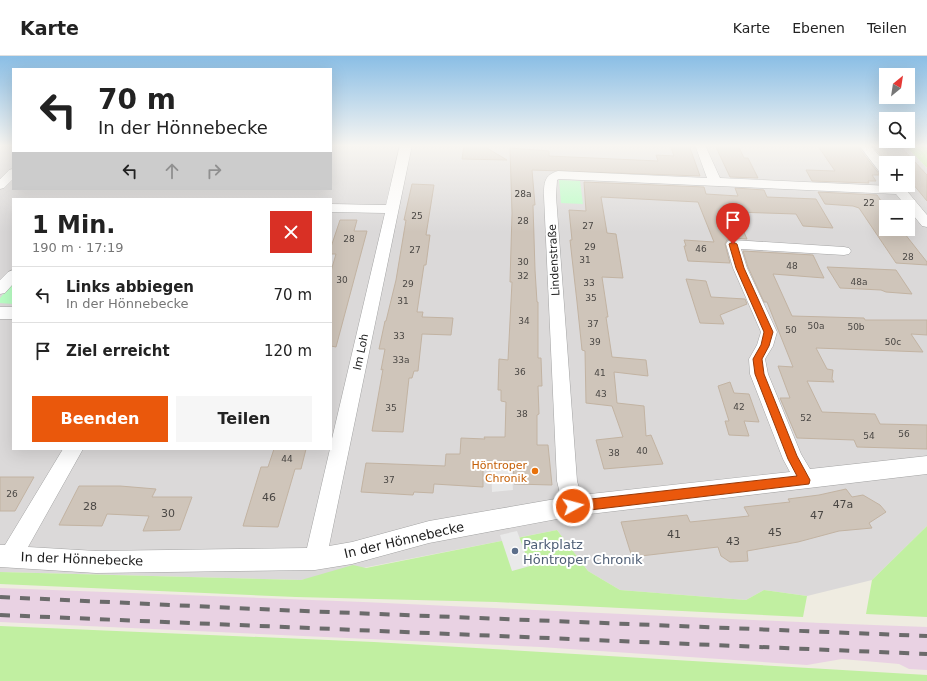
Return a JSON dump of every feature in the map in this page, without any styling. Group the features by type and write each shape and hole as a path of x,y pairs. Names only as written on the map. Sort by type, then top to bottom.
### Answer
{"street":[{"path":"0,185 12,174"},
{"name":"Im Loh","path":"315,559 400,174"},
{"path":"712,174 715,182"},
{"name":"Lindenstraße","path":"573,506 567,481 550,180 552,177 558,175 879,187"},
{"path":"901,192 927,224"},
{"path":"332,208 392,209"},
{"path":"805,480 793,459 759,374 757,359 765,346 768,332 740,268 733,244 844,251"},
{"path":"0,289 8,277"},
{"path":"0,313 12,313"},
{"path":"5,556 72,450"},
{"name":"In der Hönnebecke","path":"5,556 96,562 315,559 352,553 429,532 573,506 927,465"}],"shaded area":[{"path":"0,174 12,174 12,190 332,190 332,174 879,174 879,192 915,192 915,174 927,174 927,526 872,580 807,596 764,590 746,600 620,590 588,571 557,530 301,580 0,572"},
{"path":"511,464 513,490 492,492 491,465"},
{"name":"Parkplatz Höntroper Chronik","path":"517,531 530,566 512,571 500,535"},
{"path":"0,588 363,602 927,627 927,670 909,669 899,664 842,659 807,665 540,647 0,622"}],"green space":[{"path":"559,180 580,181 583,204 561,203"},
{"path":"12,284 12,304 0,303 0,298"},
{"path":"927,526 927,617 866,614 872,580"},
{"path":"557,530 588,571 620,590 746,600 764,590 807,596 803,617 496,602 296,597 0,584 0,572 301,580 353,565 366,568"},
{"path":"0,626 374,642 927,675 927,681 0,681"}],"building":[{"path":"511,174 532,174 535,205 533,205 535,270 538,302 538,358 541,358 542,386 538,386 539,414 537,415 537,445 548,445 552,485 514,484 513,461 483,461 483,487 434,484 433,493 414,492 413,495 361,492 366,463 445,466 446,454 460,454 461,438 485,439 484,437 505,437 506,402 501,401 501,390 498,390 499,359 508,360 512,282 510,282 512,213"},
{"path":"649,174 699,174 700,176"},
{"path":"729,174 756,174 758,178 730,177"},
{"path":"808,174 879,174 872,175 876,181 868,181 869,183 812,181"},
{"path":"915,174 927,175 927,201 915,186"},
{"path":"584,182 704,187 706,194 738,196 735,188 764,190 767,197 816,199 833,228 803,226 796,214 735,212 747,239 733,238 727,240 725,244 730,263 688,261 684,240 714,242 698,202 601,197 607,233 616,234 623,278 602,277 612,357 646,360 648,376 614,372 617,403 644,406 646,436 651,435 663,464 604,469 596,440 623,437 612,406 586,403 585,351 582,350 570,240 572,240 569,210 586,211"},
{"path":"412,184 434,185 426,235 430,235 426,265 424,265 417,312 423,312 422,317 453,318 451,335 422,334 418,371 414,371 412,378 409,378 403,432 372,431 385,349 379,349 396,280 406,220 404,220"},
{"path":"818,192 877,195 880,200 879,200 879,236 907,236 927,262 927,265 896,263 859,208 853,206 825,204"},
{"path":"340,220 357,220 354,231 367,231 336,347 332,346 332,268 336,254 332,254 332,244"},
{"path":"743,251 813,255 824,278 773,274 792,316 864,318 865,320 927,320 927,335 911,334 923,352 816,348 827,369 833,370 832,379 834,382 807,381 822,412 875,414 880,424 927,425 927,449 857,447 854,440 797,438 780,398 790,398 778,366 793,367 767,302 764,302 748,267"},
{"path":"827,267 896,270 912,294 886,292 881,290 840,288"},
{"path":"686,279 706,281 711,297 745,299 747,304 720,315 724,324 700,323"},
{"path":"730,382 734,393 749,394 759,422 744,421 749,436 729,435 725,421 729,421 718,386"},
{"path":"274,450 306,450 301,469 295,469 278,527 243,526 261,467 268,467"},
{"path":"0,477 34,477 15,511 0,511"},
{"path":"79,486 120,486 156,489 152,497 192,497 180,530 143,531 149,516 107,514 102,526 59,525"},
{"path":"846,489 852,497 863,495 880,505 886,512 869,523 872,528 839,531 798,542 747,551 748,561 730,562 721,556 718,547 632,557 621,522 687,515 690,522 749,516 744,507 790,502 788,499 819,495"}],"railway":[{"path":"0,597 279,610 927,636"},
{"path":"0,615 927,654"}],"place":[{"name":"Höntroper Chronik","path":"535,471"},
{"name":"Parkplatz Höntroper Chronik","path":"515,551"}],"route":[{"path":"573,506 805,480 793,459 759,374 757,359 765,346 768,332 740,268 733,244"}]}
